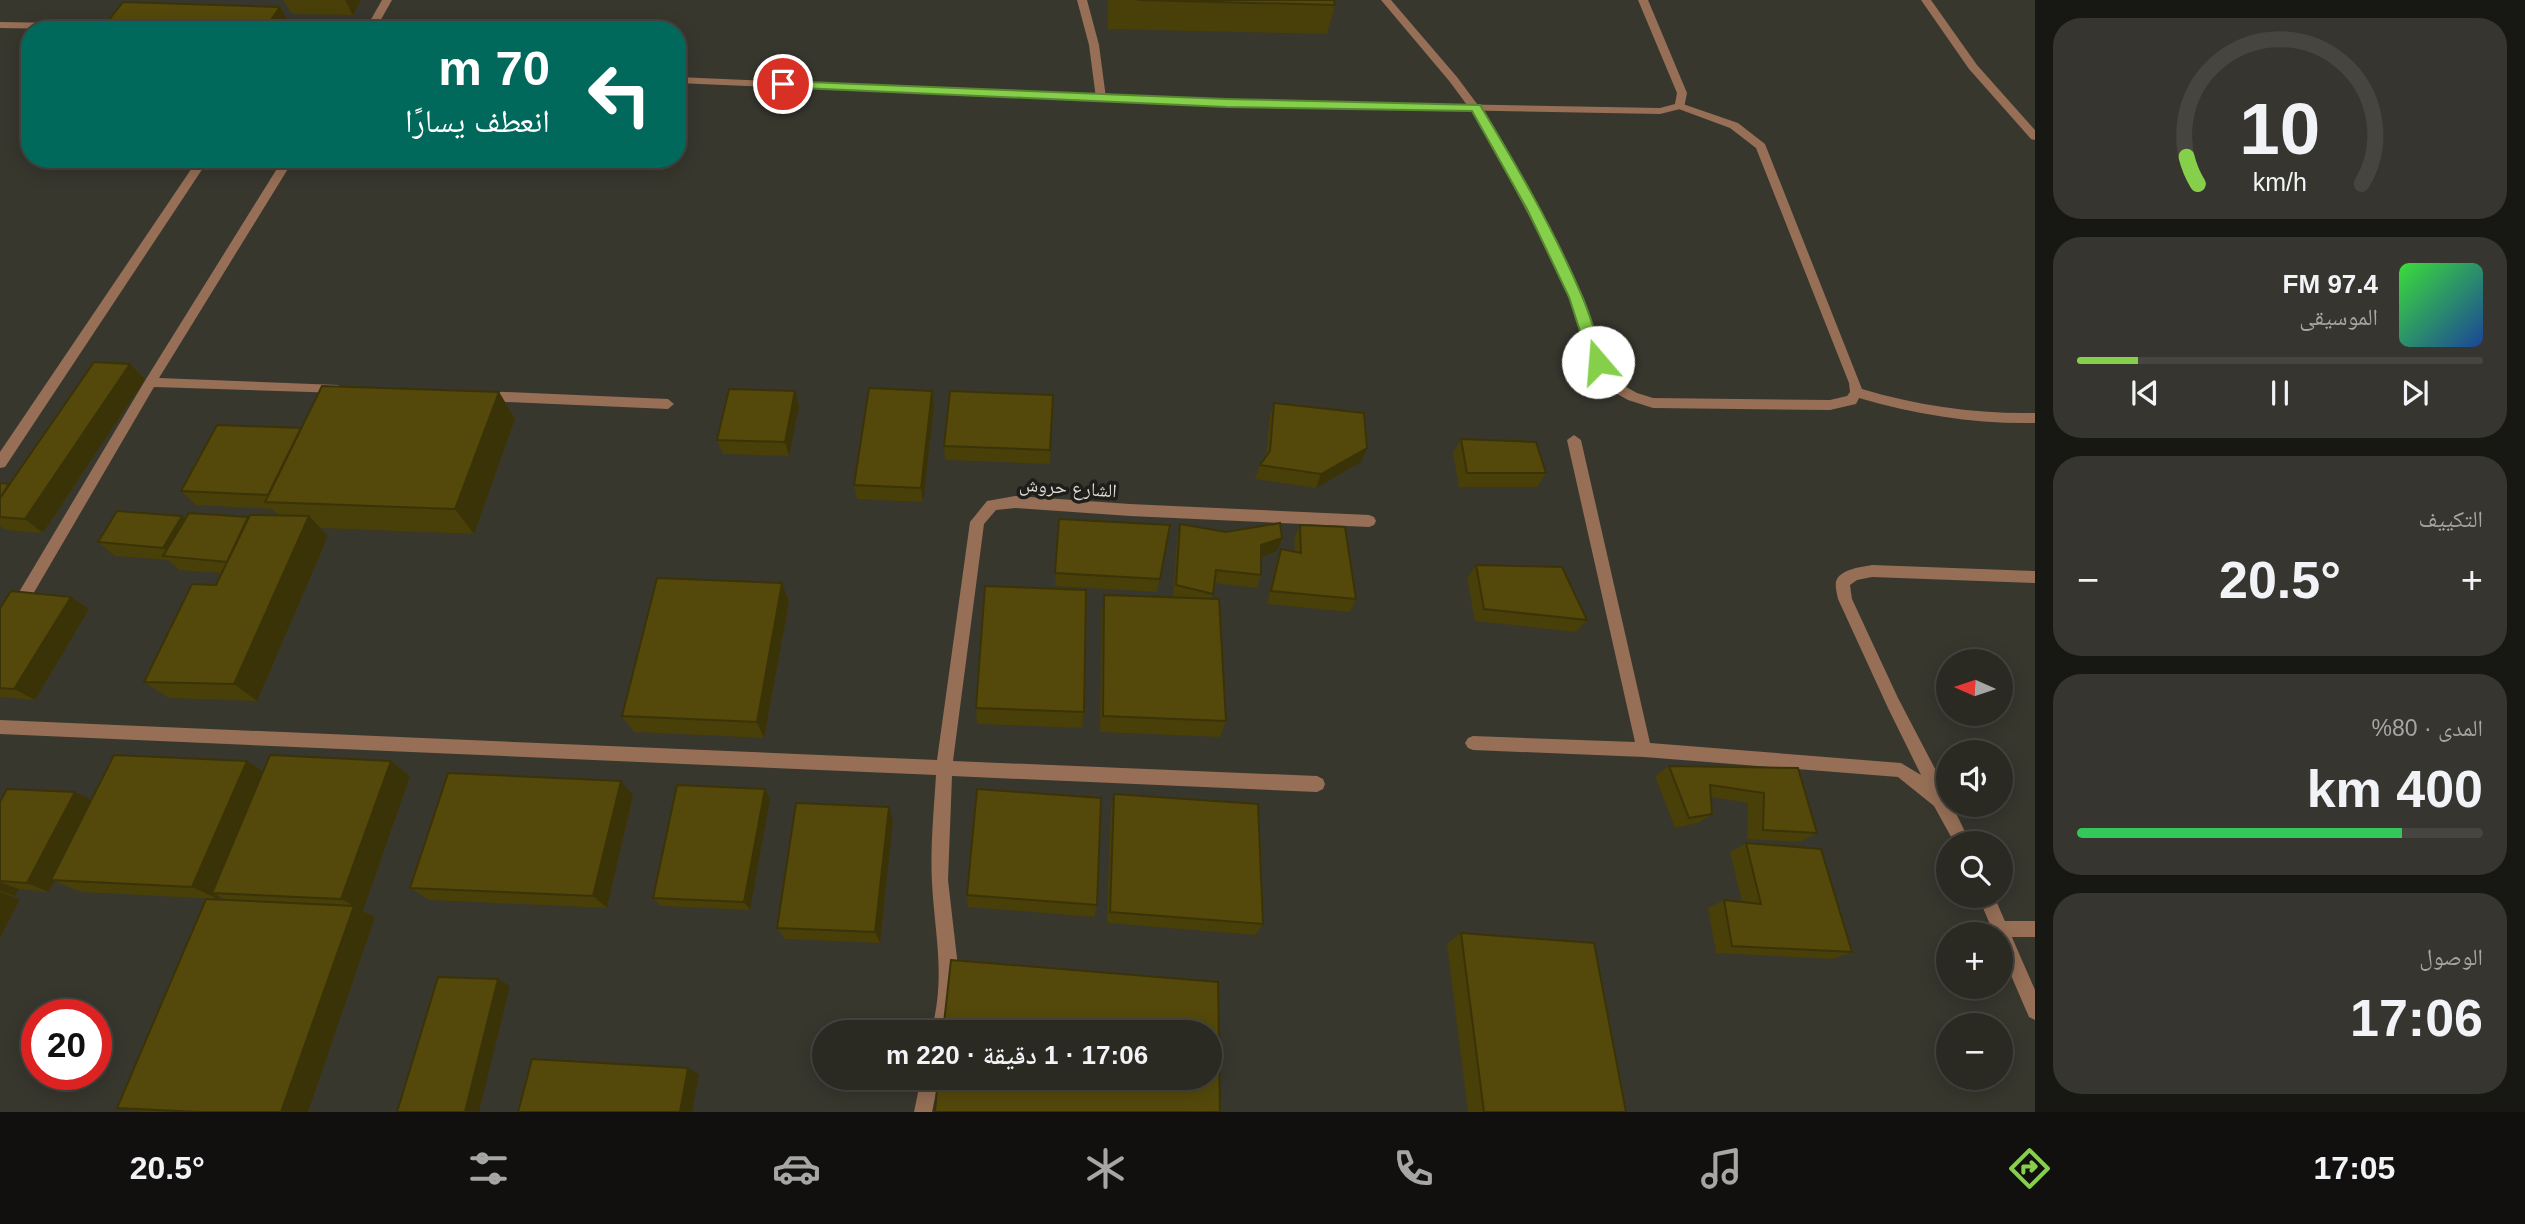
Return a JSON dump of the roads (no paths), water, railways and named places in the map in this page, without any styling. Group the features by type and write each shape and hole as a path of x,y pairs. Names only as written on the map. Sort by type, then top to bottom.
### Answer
{"street":[{"path":"375,21 387,0"},
{"path":"1082,0 1094,45 1101,98"},
{"path":"686,80 1101,98 1475,108 1660,111 1680,106 1748,131 1761,147 1856,383 1856,392 1851,400 1830,405 1653,403 1629,398 1607,380 1598,362 1576,297 1534,209 1475,108 1386,0"},
{"path":"1643,0 1682,93 1680,106"},
{"path":"1926,0 1973,67 2035,137"},
{"path":"0,24 21,25"},
{"path":"0,463 198,168"},
{"path":"0,637 150,382 283,168"},
{"path":"150,382 355,390"},
{"path":"1856,392 1896,405 1945,413 2035,418"},
{"path":"464,395 668,404"},
{"path":"1574,440 1644,750"},
{"name":"الشارع حروش","path":"944,767 977,522 992,505 1015,502 1369,521"},
{"path":"1958,831 1893,703 1845,599 1843,582 1854,575 1872,571 2035,577"},
{"path":"0,727 1317,784"},
{"path":"1473,743 1644,750 1902,770 1931,789 1952,818"},
{"path":"943,1020 947,1005 949,967 940,880 944,767"},
{"path":"2013,929 2035,929"},
{"path":"2013,959 2035,1011"},
{"path":"923,1112 928,1090"}]}
